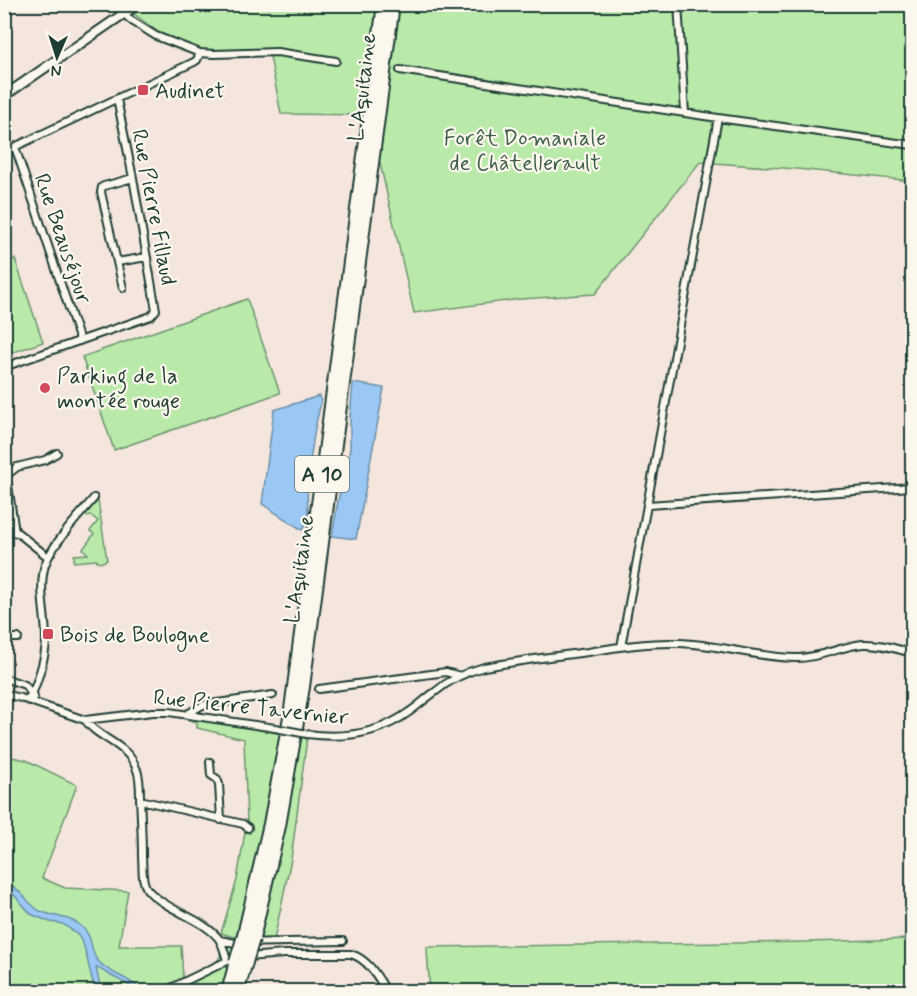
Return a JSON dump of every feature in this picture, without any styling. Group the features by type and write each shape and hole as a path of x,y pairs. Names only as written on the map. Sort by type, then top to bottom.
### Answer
{"highway":[{"name":"L'Aquitaine","path":"248,939 290,717 384,4"},
{"name":"L'Aquitaine","path":"228,992 236,961 248,939 285,798 304,679 393,4"},
{"name":"L'Aquitaine","path":"236,961 237,992"}],"street":[{"path":"113,4 156,36 200,53 278,52 336,61"},
{"path":"4,96 138,4"},
{"path":"678,4 685,113"},
{"path":"4,152 194,62 200,53"},
{"path":"400,70 912,145"},
{"name":"Rue Pierre Fillaud","path":"80,341 151,316 155,313 156,308 117,99"},
{"path":"621,647 717,118"},
{"name":"Rue Beauséjour","path":"15,147 80,341"},
{"path":"123,288 101,189 104,186 133,178"},
{"path":"117,262 147,257"},
{"path":"4,367 80,341"},
{"path":"48,557 15,532 8,485 4,477 17,467 45,460 57,453"},
{"path":"648,505 912,487"},
{"path":"30,697 43,663 46,646 42,590 44,567 54,547 94,498"},
{"path":"4,534 15,532"},
{"path":"4,638 18,638"},
{"name":"Rue Pierre Tavernier","path":"4,678 22,683 30,697 40,704 85,720 153,712 186,714 337,737 350,736 387,726 460,676 499,664 667,643 800,658 857,645 872,644 912,653"},
{"path":"319,689 446,672 460,676"},
{"name":"Rue Pierre Tavernier","path":"4,694 30,697"},
{"path":"186,714 203,705 273,695"},
{"path":"85,720 92,729 113,741 129,756 137,770 143,873 146,887 162,901 207,928 220,940 236,961"},
{"path":"210,762 211,775 217,779 219,784 221,819"},
{"path":"140,800 243,824 248,828"},
{"path":"220,940 235,943 343,941"},
{"path":"163,992 236,961 239,957 284,954 351,954 358,956 370,966 387,992"}],"green space":[{"name":"Forêt Domaniale de Châtellerault","path":"122,5 912,5 912,181 700,162 595,294 521,299 414,313 369,115 281,114 269,51 199,50 166,38"},
{"path":"15,259 43,342 5,355 5,263"},
{"path":"247,299 280,393 114,450 82,357"},
{"path":"98,500 107,560 100,563 96,560 74,562 74,555 88,554 83,549 94,534 90,531 98,521 90,515 88,517 85,515"},
{"path":"190,717 282,734 269,802 237,938 221,933 237,880 245,832 250,833 251,824 247,822 244,739 197,728 197,723 189,721"},
{"path":"301,737 307,738 291,859 274,940 258,939 278,855"},
{"path":"7,756 26,760 77,785 42,878 65,888 128,891 119,946 181,946 183,979 215,964 220,957 221,947 237,947 239,991 5,992 4,767"},
{"path":"912,939 912,992 430,991 427,951 427,947"}],"water":[{"path":"353,383 384,388 356,539 332,536 350,449"},
{"path":"319,396 321,402 307,482 308,514 302,530 262,504 274,410"},
{"path":"4,882 19,891 40,911 81,925 90,938 97,960 142,991 136,991 96,967 101,991 95,991 84,946 78,935 63,924 50,922 31,914 13,894 5,889"}],"place":[{"name":"Audinet","path":"143,90"},
{"name":"Parking de la montée rouge","path":"45,388"},
{"name":"Bois de Boulogne","path":"48,634"}]}
